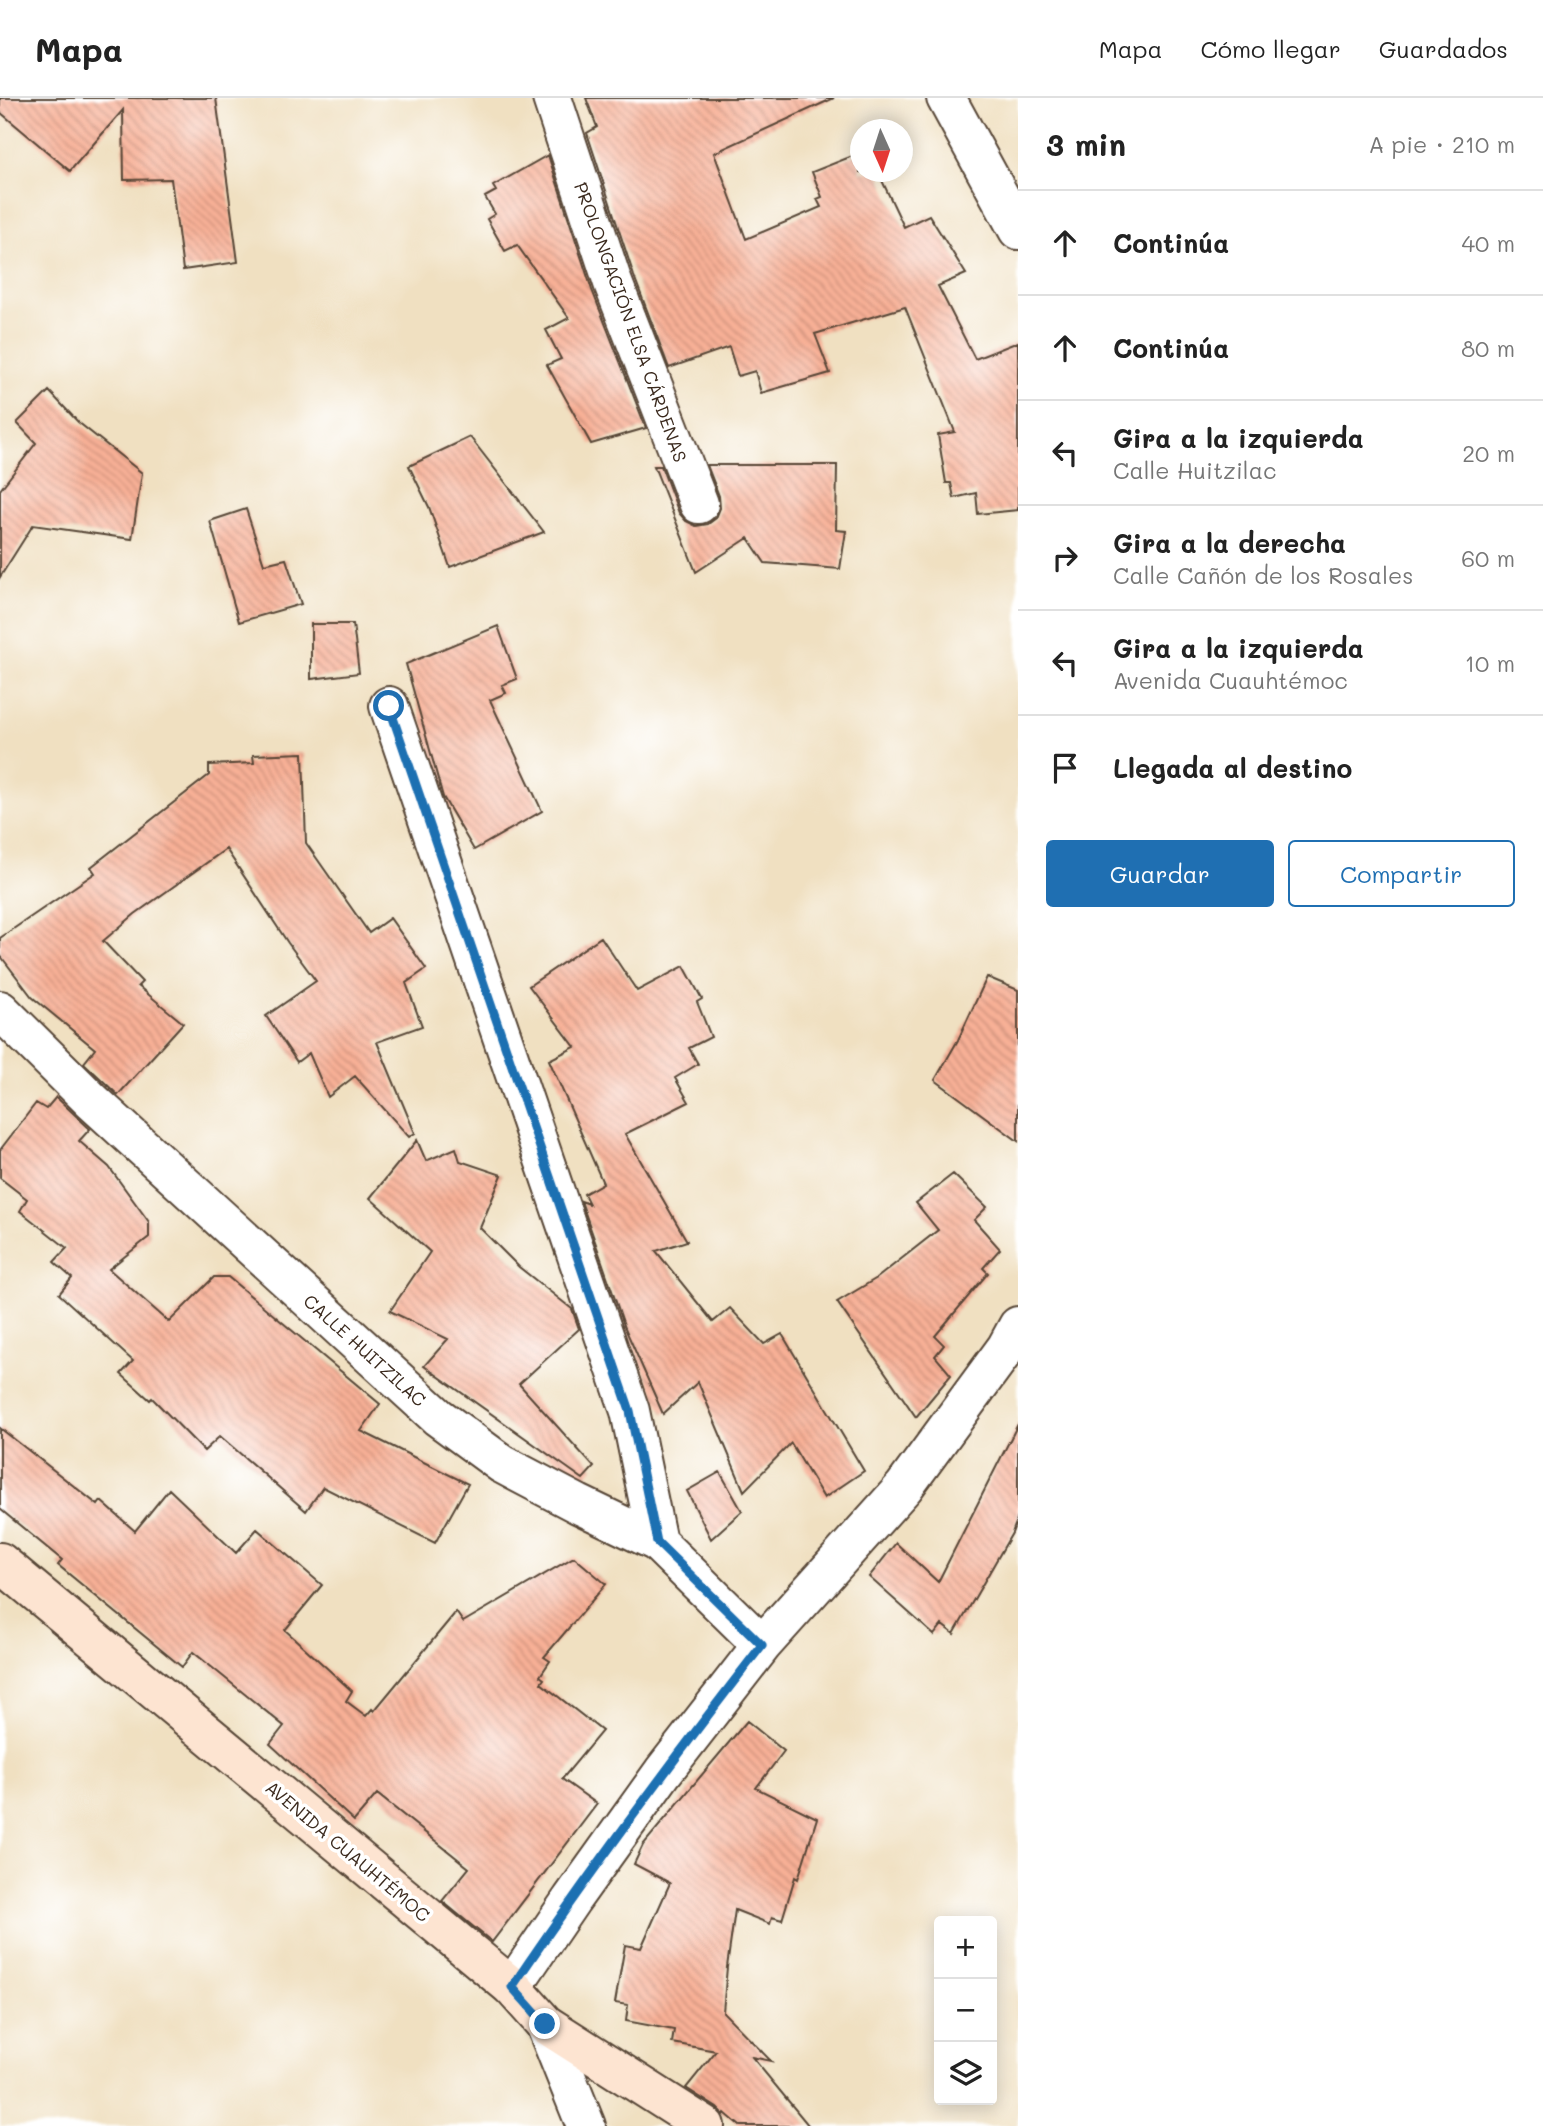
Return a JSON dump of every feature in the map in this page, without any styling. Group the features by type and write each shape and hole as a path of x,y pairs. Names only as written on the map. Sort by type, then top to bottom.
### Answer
{"street":[{"name":"PROLONGACIÓN ELSA CÁRDENAS","path":"552,98 613,283 699,505"},
{"path":"946,98 1018,230"},
{"path":"389,706 630,1411 657,1542"},
{"name":"CALLE HUITZILAC","path":"0,1010 92,1101 438,1417 502,1464 657,1542 762,1645"},
{"path":"512,1987 663,1772 762,1645 904,1488 1006,1348 1018,1326"},
{"name":"AVENIDA CUAUHTÉMOC","path":"0,1562 512,1987 545,2024 705,2126"},
{"path":"545,2024 586,2126"}],"building":[{"path":"0,98 216,98 238,262 183,270 171,179 124,180 123,110 70,171 0,112"},
{"path":"586,98 834,98 714,153 746,239 821,207 817,199 822,197 812,172 850,157 850,182 883,182 904,227 929,215 966,274 938,286 975,359 1018,342 1018,510 978,514 976,493 954,498 951,483 946,483 938,435 955,432 905,307 815,334 830,373 761,393 755,371 738,376 729,347 669,368 634,276 587,133 597,127"},
{"path":"548,155 592,290 646,428 591,444 547,365 561,359 546,330 569,318 517,245 505,251 487,219 495,214 485,197 496,191 493,186"},
{"path":"49,391 78,422 142,473 132,539 33,525 0,577 0,490 36,443 17,423"},
{"path":"470,437 544,532 450,567 429,507 409,466"},
{"path":"707,465 837,465 836,530 846,531 840,569 765,563 748,538 696,572 654,466 661,466 679,513 686,521 696,526 708,524 716,518 720,508 719,496"},
{"path":"246,509 264,564 286,559 301,604 239,622 210,521"},
{"path":"311,624 353,624 359,673 311,679"},
{"path":"498,626 517,679 502,685 506,693 490,700 542,811 474,850 443,797 406,664"},
{"path":"303,753 306,843 369,933 390,918 426,969 406,983 422,1026 377,1042 415,1133 409,1137 355,1076 328,1097 309,1053 297,1062 266,1016 316,981 226,849 135,914 103,941 142,982 138,986 183,1023 118,1095 84,1063 95,1049 32,997 0,955 0,938 95,873 91,867 209,775 209,765 254,763 253,755"},
{"path":"601,937 637,991 684,966 702,999 697,1002 711,1037 689,1048 698,1064 675,1078 689,1102 625,1134 687,1241 656,1251 713,1322 730,1308 764,1344 782,1334 864,1471 824,1498 791,1443 744,1491 698,1382 663,1414 625,1328 581,1201 589,1204 584,1194 603,1183 549,1060 575,1047 529,986"},
{"path":"987,977 1018,990 1018,1141 935,1080 958,1040"},
{"path":"56,1097 90,1129 79,1141 109,1167 149,1222 149,1237 109,1269 169,1322 214,1277 228,1277 380,1404 361,1431 468,1484 435,1543 323,1487 306,1511 220,1436 204,1451 152,1398 150,1400 121,1374 133,1361 59,1294 72,1278 54,1262 67,1248 20,1211 27,1199 0,1178 0,1150 36,1103 46,1109"},
{"path":"417,1140 426,1161 456,1148 460,1161 502,1175 480,1228 519,1267 572,1309 579,1329 519,1384 594,1467 583,1479 424,1366 448,1339 390,1311 430,1252 370,1198"},
{"path":"953,1174 987,1207 974,1220 1000,1249 983,1268 988,1273 935,1336 944,1345 935,1356 951,1375 916,1417 837,1302 877,1278 938,1230 916,1203"},
{"path":"1018,1424 1018,1517 1012,1533 954,1634 942,1625 934,1635 869,1577 896,1543 938,1582"},
{"path":"0,1428 98,1505 101,1501 135,1531 169,1489 236,1553 257,1529 322,1585 285,1630 352,1691 346,1701 366,1716 372,1709 374,1711 456,1612 463,1622 574,1557 606,1584 544,1657 550,1661 540,1676 544,1679 541,1683 602,1731 562,1779 597,1804 492,1942 442,1901 469,1868 377,1794 354,1821 270,1744 284,1726 193,1652 182,1667 58,1565 62,1560 0,1509"},
{"path":"720,1472 742,1511 711,1539 687,1491"},
{"path":"747,1721 784,1751 756,1788 817,1818 782,1920 772,1917 770,1924 735,1910 723,2012 771,2061 752,2057 809,2126 740,2126 686,2088 716,2051 672,2043 674,2030 626,2021 628,2005 615,2003 625,1945 641,1948 670,1883 634,1864 643,1845"}],"route":[{"path":"389,706 630,1411 657,1542 762,1645 663,1772 512,1987 545,2024"}]}
